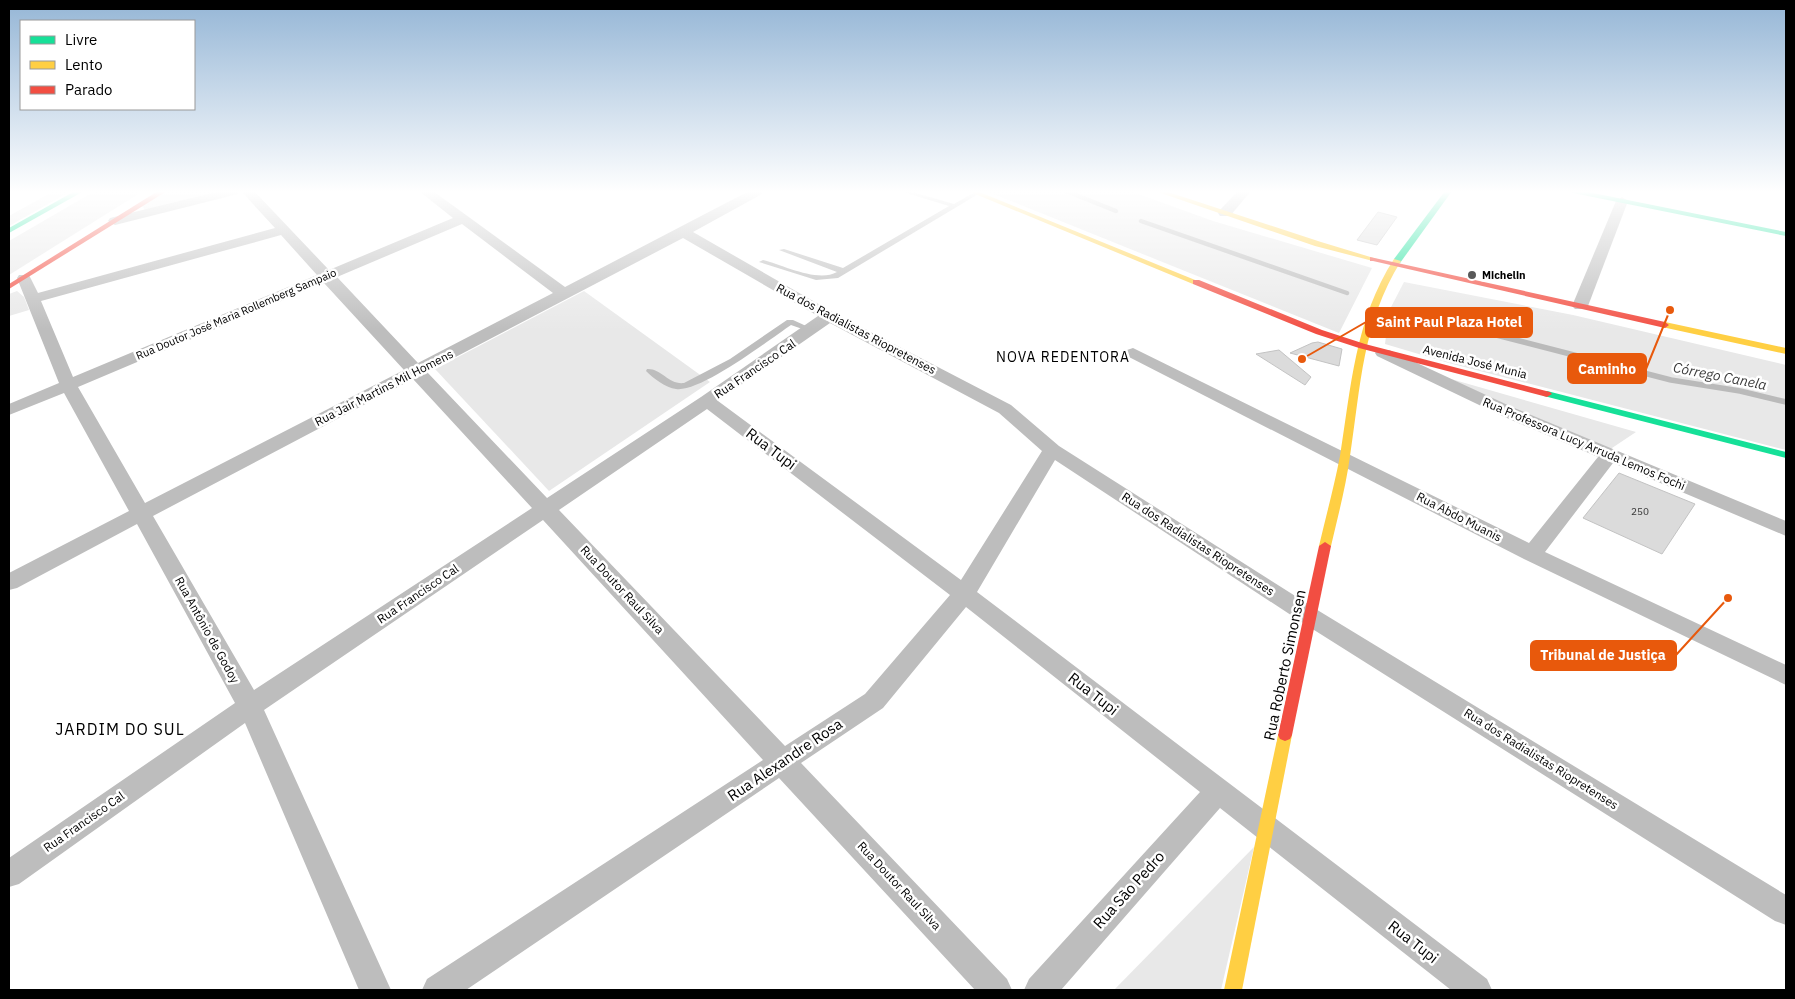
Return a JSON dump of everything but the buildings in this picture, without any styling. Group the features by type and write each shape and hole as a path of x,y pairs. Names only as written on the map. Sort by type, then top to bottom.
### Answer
{"main road":[{"path":"21,288 92,238"},
{"name":"Avenida José Munia","path":"1086,238 1319,332 1383,353 1786,455"},
{"path":"1305,238 1393,265 1786,351"},
{"name":"Rua Roberto Simonsen","path":"1233,990 1265,827 1344,459 1363,338 1386,278 1413,238"}],"street":[{"path":"21,288 249,238"},
{"name":"Rua Doutor Raul Silva","path":"291,238 996,990"},
{"name":"Rua Doutor José Maria Rollemberg Sampaio","path":"9,410 419,238"},
{"path":"488,238 564,294"},
{"name":"Rua Jair Martins Mil Homens","path":"9,582 671,238"},
{"name":"Rua dos Radialistas Riopretenses","path":"692,238 829,316 1005,408 1052,450 1311,617 1786,911"},
{"path":"1580,306 1607,238"},
{"name":"Rua Antônio de Godoy","path":"21,288 68,385 142,512 250,706 376,990"},
{"name":"Rua Francisco Cal","path":"9,874 250,706 708,401 829,316"},
{"name":"Rua Abdo Muanis","path":"1133,353 1532,554 1786,676"},
{"name":"Rua Professora Lucy Arruda Lemos Fochi","path":"1383,353 1506,412 1786,529"},
{"name":"Rua Tupi","path":"708,401 964,594 1476,990"},
{"name":"Rua Alexandre Rosa","path":"438,990 874,701 964,594 1052,450"},
{"path":"1532,554 1610,455"},
{"name":"Rua São Pedro","path":"1040,990 1218,791"}],"lane":[{"path":"763,262 816,278 827,278 843,271 901,238"},
{"path":"782,250 843,271"},
{"path":"650,371 676,387 688,386 729,363 790,322 811,330"}],"shaded area":[{"path":"15,238 69,238 9,275 9,241"},
{"path":"1102,238 1269,238 1372,268 1339,333"},
{"path":"1404,282 1573,315 1786,365 1786,450 1449,363 1385,344 1389,311"},
{"path":"17,291 24,297 29,310 9,316 9,294"},
{"path":"584,291 710,382 549,491 435,369"},
{"path":"1451,379 1636,432 1609,450"},
{"path":"1254,847 1221,990 1114,990"}],"waterway":[{"name":"Córrego Canela","path":"1189,238 1347,293"},
{"name":"Córrego Canela","path":"1417,315 1470,328"},
{"name":"Córrego Canela","path":"1465,327 1671,380 1740,391 1786,402"}],"traffic: fast":[{"path":"1397,261 1414,238"},
{"path":"1547,394 1786,455"}],"traffic: slow":[{"path":"1086,238 1196,282"},
{"path":"1299,238 1373,259"},
{"path":"1325,546 1343,467 1360,354 1366,329 1384,282 1397,261"},
{"path":"1665,325 1786,351"},
{"path":"1233,990 1285,735"}],"traffic: jam":[{"path":"9,287 88,238"},
{"path":"1373,259 1665,325"},
{"path":"1196,282 1319,332 1362,346 1547,394"},
{"path":"1285,735 1325,546"}],"place":[{"name":"Michelin","path":"1472,275"},
{"name":"Caminho","path":"1670,310"},
{"name":"Saint Paul Plaza Hotel","path":"1302,359"},
{"name":"Tribunal de Justiça","path":"1728,598"}],"district":[{"name":"NOVA REDENTORA","path":"1063,357"},
{"name":"JARDIM DO SUL","path":"120,729"}]}
